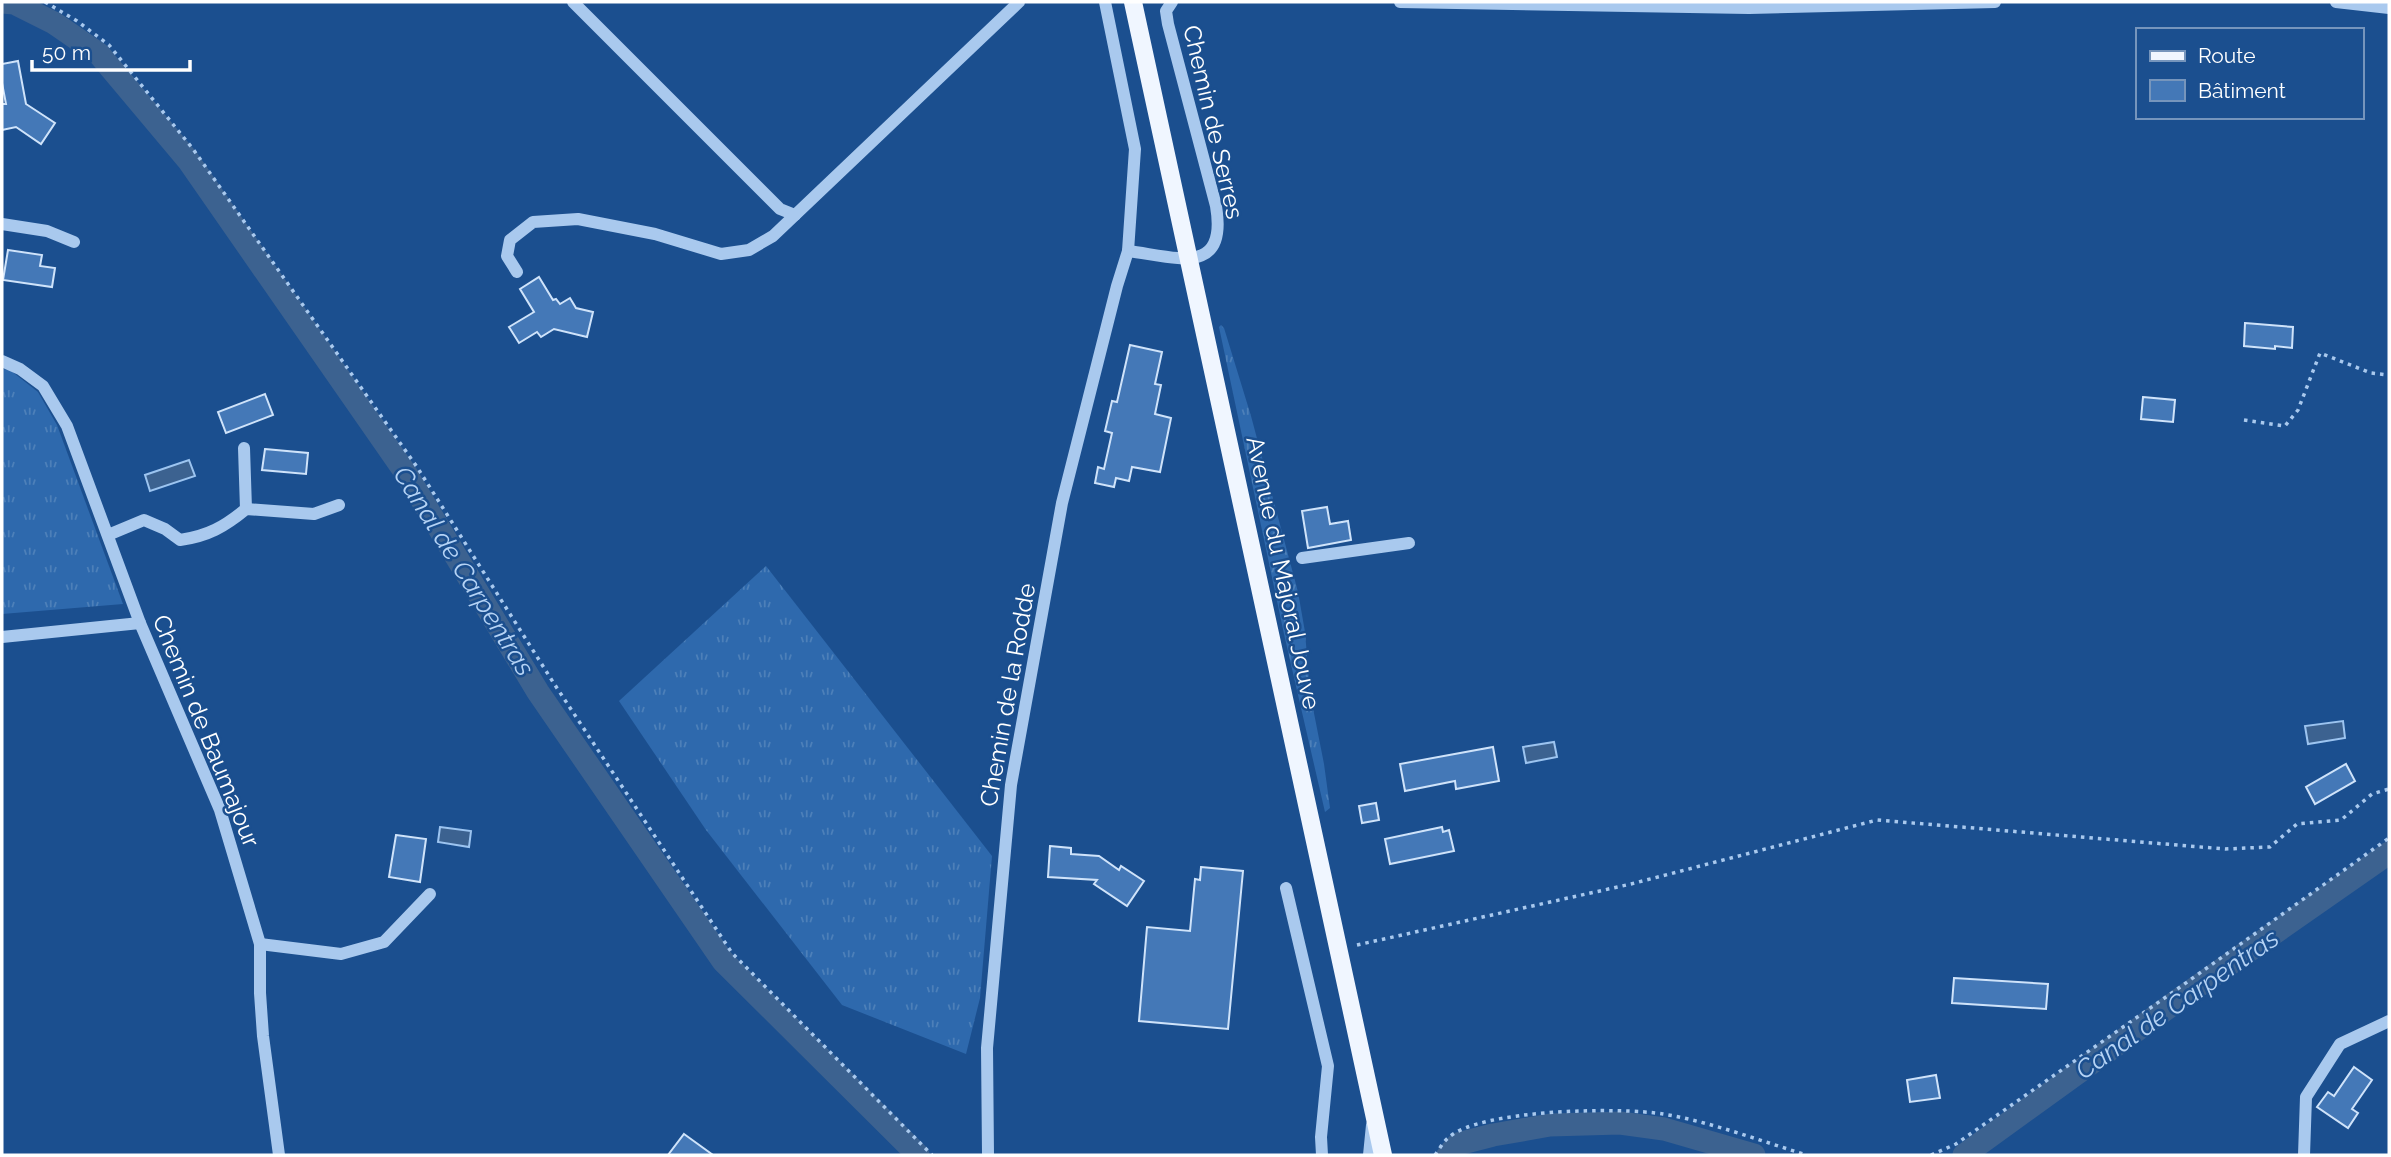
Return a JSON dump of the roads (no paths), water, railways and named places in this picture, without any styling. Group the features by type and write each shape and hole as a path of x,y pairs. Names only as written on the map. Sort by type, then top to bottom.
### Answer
{"main road":[{"name":"Avenue du Majoral Jouve","path":"1133,2 1383,1155"}],"street":[{"path":"573,2 780,209 796,215"},
{"path":"517,272 507,256 510,240 533,222 579,219 655,234 721,254 749,250 774,236 1018,2"},
{"path":"1105,2 1135,149 1128,251 1189,258"},
{"name":"Chemin de Serres","path":"1172,2 1167,11 1168,24 1219,235 1212,249 1201,256 1189,258"},
{"path":"1399,2 1749,8 1995,2"},
{"path":"2336,2 2389,8"},
{"path":"2,224 47,231 74,242"},
{"name":"Chemin de la Rodde","path":"988,1155 987,1048 1011,785 1062,503 1116,286 1128,251"},
{"name":"Chemin de Baumajour","path":"2,361 20,369 43,386 66,426 140,623 220,810 260,944 263,1036 279,1155"},
{"path":"244,448 246,509"},
{"path":"108,535 144,520 165,529 180,540 202,537 229,523 246,509 314,514 339,505"},
{"path":"1302,558 1409,543"},
{"path":"2,637 140,623"},
{"path":"1286,888 1328,1066 1321,1137 1322,1155"},
{"path":"260,944 341,954 384,942 430,894"},
{"path":"2304,1155 2306,1097 2340,1044 2389,1021"},
{"path":"1369,1155 1373,1114"}],"waterway":[{"name":"Canal de Carpentras","path":"2,2 14,3 54,23 99,54 188,160 405,472 538,692 723,961 918,1155"},
{"name":"Canal de Carpentras","path":"1964,1155 2191,991 2389,853"},
{"name":"Canal de Carpentras","path":"1448,1155 1458,1144 1493,1135 1550,1125 1620,1123 1664,1129 1754,1155"}]}
